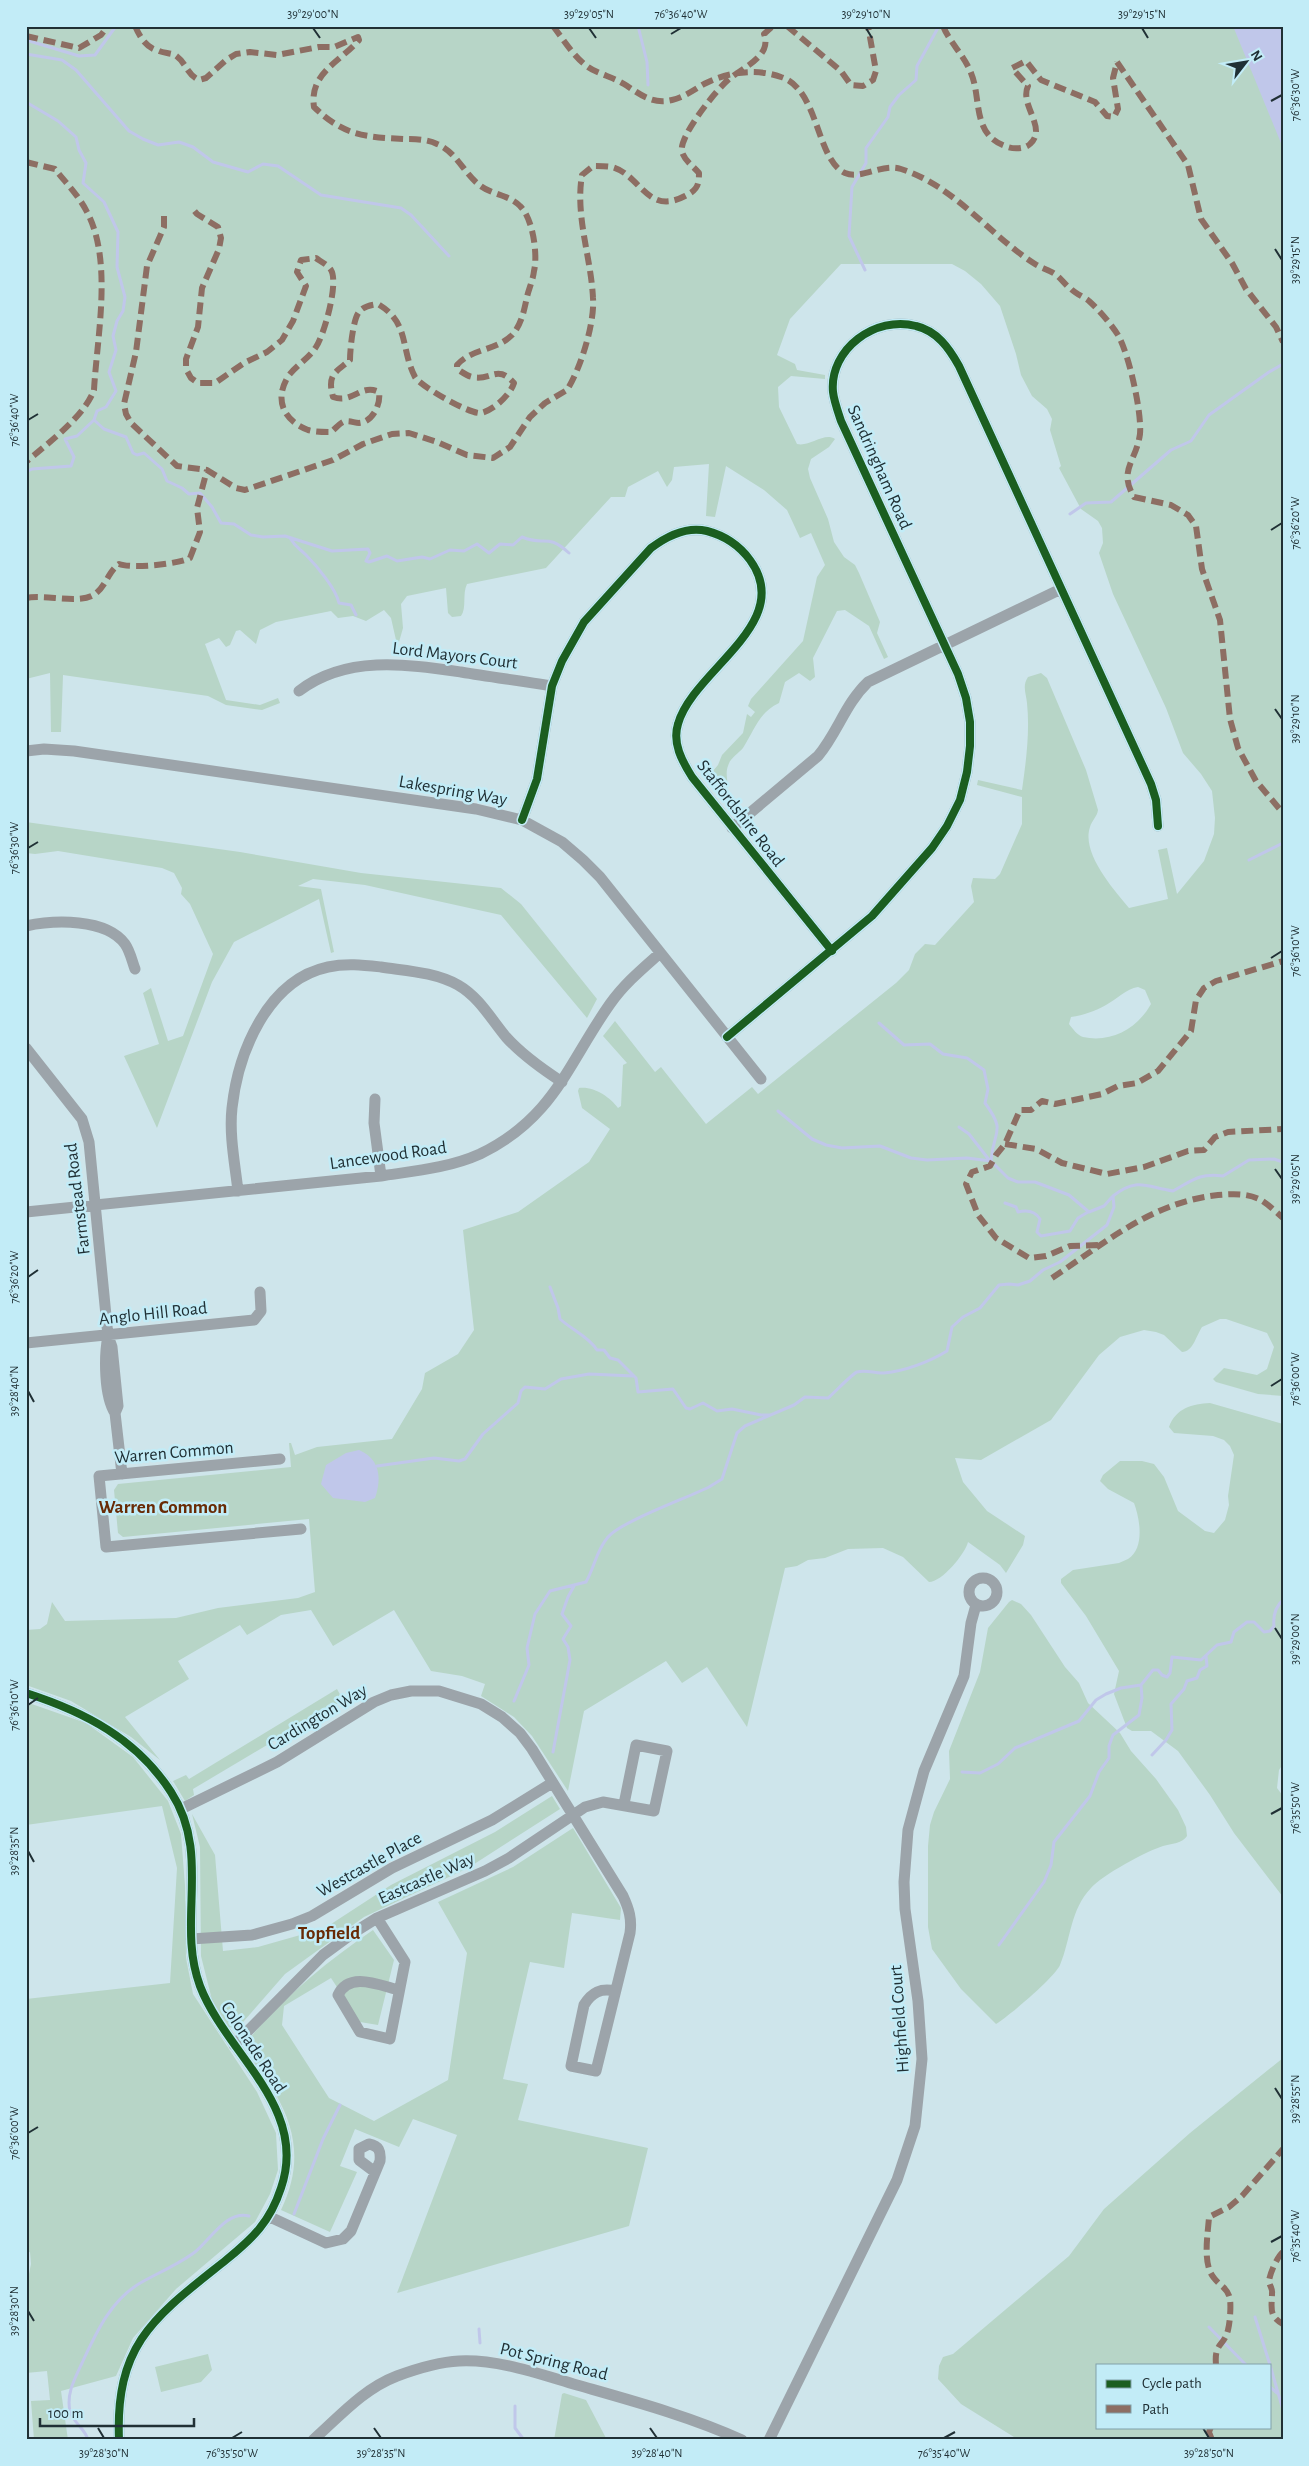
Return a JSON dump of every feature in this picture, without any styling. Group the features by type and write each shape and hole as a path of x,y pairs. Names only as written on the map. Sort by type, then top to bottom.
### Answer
{"street":[{"name":"Sandringham Road","path":"727,1037 872,916 932,848 947,826 960,800 967,772 970,722 966,698 958,674 842,421 833,391 834,377 846,350 855,341 874,329 888,325 916,326 940,339 951,352 1151,784 1156,800 1158,826"},
{"name":"Staffordshire Road","path":"522,820 537,779 552,686 570,644 584,622 651,548 664,539 692,530 722,535 734,542 754,566 760,581 761,596 759,609 746,635 692,694 683,710 676,738 684,765 732,828 832,951"},
{"path":"732,828 818,756 825,748 849,703 868,682 944,644 1061,590"},
{"name":"Lord Mayors Court","path":"298,691 321,677 386,663 552,686"},
{"name":"Lakespring Way","path":"26,751 44,749 74,751 476,809 522,820 562,842 584,860 761,1079"},
{"path":"26,926 53,921 97,926 107,930 125,944 135,969"},
{"name":"Lancewood Road","path":"26,1212 381,1176 436,1168 480,1154 520,1129 547,1104 622,988 660,952"},
{"path":"238,1191 232,1110 235,1091 250,1041 266,1010 277,997 308,975 326,968 364,965 430,974 446,979 470,993 507,1038 534,1064 562,1082"},
{"name":"Farmstead Road","path":"26,1048 82,1119 89,1142 108,1336 112,1347 118,1406 115,1413 122,1474"},
{"path":"375,1099 374,1123 381,1176"},
{"name":"Anglo Hill Road","path":"26,1344 254,1320 261,1311 260,1292"},
{"name":"Warren Common","path":"280,1459 99,1476 106,1547 301,1529"},
{"name":"Highfield Court","path":"769,2440 897,2180 915,2126 922,2051 918,2001 906,1909 906,1855 917,1791 964,1676 971,1623 976,1605"},
{"name":"Cardington Way","path":"181,1809 277,1762 374,1702 391,1695 411,1691 439,1691 481,1704 502,1717 532,1749 629,1908 630,1933 596,2071 571,2066 584,2005 589,1997 597,1992 604,1989 615,1991"},
{"name":"Colonade Road","path":"26,1692 84,1714 108,1728 147,1762 164,1782 181,1809 192,1847 191,1939 194,1963 200,1985 217,2019 275,2104 285,2134 286,2171 270,2217 242,2247 172,2303 142,2336 124,2377 119,2397 119,2440"},
{"name":"Eastcastle Way","path":"234,2045 324,1955 353,1932 377,1918 485,1872 573,1815 595,1803 624,1804 654,1811 667,1752 636,1745 624,1804"},
{"name":"Westcastle Place","path":"191,1939 252,1935 305,1919 392,1868 492,1820 552,1783"},
{"path":"377,1918 405,1962 390,2039 360,2032 338,1995 342,1987 350,1981 399,1990"},
{"path":"270,2217 326,2243 343,2239 351,2231 375,2172"},
{"name":"Pot Spring Road","path":"313,2440 348,2408 378,2385 419,2369 459,2361 491,2362 535,2373 653,2406 742,2440"}],"green space":[{"path":"26,26 1283,26 1283,1396 1258,1394 1216,1382 1213,1379 1224,1368 1257,1375 1267,1369 1274,1347 1267,1333 1226,1319 1220,1319 1202,1327 1192,1346 1182,1352 1164,1335 1156,1332 1144,1330 1120,1337 1099,1355 1051,1420 981,1460 955,1458 963,1482 987,1511 1025,1536 1023,1545 1006,1573 1000,1565 968,1542 946,1573 929,1582 903,1557 883,1548 848,1549 825,1558 808,1560 797,1566 785,1568 747,1727 707,1667 682,1683 666,1661 584,1711 568,1791 532,1736 514,1717 481,1696 485,1684 462,1676 431,1671 394,1610 333,1646 311,1610 281,1615 247,1635 240,1625 178,1661 189,1679 125,1717 160,1760 131,1737 71,1701 26,1685 26,1630 40,1629 47,1624 52,1602 65,1621 176,1618 218,1608 298,1598 315,1592 309,1519 123,1537 118,1533 114,1490 118,1484 291,1467 289,1443 291,1443 295,1455 317,1447 392,1439 422,1389 425,1373 458,1354 474,1330 463,1230 518,1212 589,1162 610,1129 582,1108 578,1091 579,1088 585,1088 596,1091 606,1096 618,1108 621,1106 623,1065 627,1063 603,1036 615,1021 655,1072 661,1067 706,1124 752,1087 758,1094 896,983 909,970 915,954 925,944 935,945 974,902 971,886 973,878 995,879 1000,874 1022,824 1022,797 977,785 978,780 1022,790 1028,736 1025,687 1028,677 1041,673 1047,678 1086,770 1098,810 1090,827 1088,837 1090,848 1100,870 1129,908 1168,899 1158,850 1167,848 1177,894 1204,861 1214,834 1215,818 1212,791 1201,774 1183,753 1166,708 1113,594 1099,553 1103,543 1102,528 1098,521 1081,509 1059,468 1061,466 1050,430 1052,419 1047,409 1032,396 1021,375 1000,306 981,284 965,271 952,264 841,264 790,319 777,355 795,364 797,370 825,375 825,379 791,376 778,387 779,407 797,444 807,444 826,437 835,439 829,447 811,459 808,469 810,478 828,519 834,542 844,557 855,565 859,573 880,622 877,633 888,657 884,659 869,626 845,610 837,611 813,658 815,677 810,681 799,673 785,682 779,703 766,711 743,748 729,763 727,770 727,792 725,795 716,780 710,785 707,778 718,765 722,755 743,733 747,714 751,717 755,712 748,706 751,699 803,641 817,577 825,565 811,533 800,538 787,510 764,490 726,466 715,517 706,516 709,464 674,467 672,480 667,487 658,471 628,487 625,497 611,497 546,568 467,584 464,609 461,616 452,617 448,613 446,588 407,596 401,604 403,628 399,642 396,640 391,618 384,610 366,621 353,616 338,618 331,611 276,622 260,630 256,644 240,630 236,631 230,645 226,647 219,638 205,644 226,700 260,705 278,698 280,703 262,710 226,705 208,696 63,675 61,732 51,732 50,673 26,679","holes":["1138,987 1145,990 1151,1004 1138,1021 1122,1032 1103,1038 1083,1037 1077,1034 1069,1024 1071,1017 1098,1009 1129,990"]},
{"path":"26,822 240,852 361,873 501,888 521,904 597,999 587,1018 501,915 365,885 313,879 298,886 321,889 334,952 331,953 319,899 234,942 212,982 157,1128 124,1056 159,1044 143,993 151,988 168,1041 183,1036 213,954 190,904 181,894 182,888 174,873 162,868 58,851 35,854 26,853"},
{"path":"1210,1403 1283,1424 1283,1764 1279,1770 1277,1788 1283,1796 1283,1897 1234,1833 1210,1795 1178,1751 1151,1731 1132,1731 1127,1728 1114,1694 1119,1671 1086,1616 1061,1583 1061,1579 1073,1570 1119,1563 1128,1559 1137,1548 1140,1533 1134,1503 1108,1489 1100,1481 1103,1475 1120,1461 1142,1461 1154,1464 1164,1477 1178,1511 1205,1531 1214,1533 1225,1520 1229,1505 1228,1496 1234,1455 1230,1446 1224,1440 1213,1436 1174,1433 1169,1427 1176,1415 1185,1408"},
{"path":"1012,1600 1021,1604 1031,1615 1065,1667 1079,1683 1088,1703 1120,1733 1131,1751 1156,1779 1178,1810 1186,1827 1187,1836 1180,1842 1163,1846 1136,1858 1114,1870 1091,1888 1075,1915 1064,1955 1056,1971 1031,1996 996,2024 961,1989 932,1949 928,1927 928,1846 930,1825 934,1812 950,1779 949,1751 980,1672 988,1628"},
{"path":"337,1689 343,1700 193,1789 194,1795 185,1801 173,1781 186,1775 189,1779"},
{"path":"26,1702 86,1723 133,1757 168,1801 181,1834 185,1886 186,1958 193,1994 257,2092 276,2133 278,2170 270,2194 255,2222 176,2289 133,2338 116,2376 61,2391 68,2440 34,2440 31,2401 50,2400 47,2371 26,2373 26,2289 31,2264 30,2252 26,2253 26,2249 29,2248 26,2233 26,1999 170,1983 177,1868 162,1806 26,1825"},
{"path":"552,1796 560,1809 468,1868 364,1917 285,1974 237,2029 229,2027 212,2000 201,1956 200,1847 192,1814 215,1855 223,1951 258,1947 325,1928 391,1885 495,1832"},
{"path":"573,1828 621,1908 620,1920 572,1913 564,1968 530,1962 503,2079 528,2084 518,2120 648,2148 629,2226 397,2293 457,2135 413,2119 399,2147 355,2129 340,2166 357,2172 330,2232 281,2210 292,2180 294,2151 292,2137 283,2108 245,2044 273,2012 304,1982 373,1930 394,1960 378,2025 360,2022 331,1978 284,2006 282,2025 329,2098 374,2121 448,2080 467,1953 438,1902 513,1867"},
{"path":"1283,2058 1283,2440 1019,2440 961,2404 938,2379 939,2366 943,2357 953,2354 1069,2256 1104,2209 1190,2133"},
{"path":"208,2354 212,2370 201,2382 161,2392 155,2367"},
{"path":"562,2394 586,2400 607,2440 554,2440"}],"water":[{"path":"1233,26 1283,26 1283,148"},
{"path":"359,1450 371,1458 378,1470 379,1476 375,1498 365,1502 333,1498 321,1484 326,1465 346,1453"}],"waterway":[{"path":"26,40 79,56 95,55 116,26"},
{"path":"638,26 647,62 648,85"},
{"path":"865,270 849,236 852,187 866,163 866,148 888,117 890,107 899,95 916,80 917,66 939,26"},
{"path":"26,54 62,60 76,70 129,131 143,139 158,145 179,142 193,147 213,162 248,172 263,164 278,166 321,195 401,208 411,215 449,256"},
{"path":"26,102 58,121 76,137 79,150 86,163 83,183 104,202 118,232 117,267 125,297 123,311 117,321 113,336 116,350 109,372 116,391 106,407 97,411 94,420 77,436 65,439 74,457 71,466 32,469 26,472"},
{"path":"1070,514 1086,503 1111,502 1171,450 1191,441 1209,415 1283,364"},
{"path":"94,420 104,429 126,437 133,453 137,455 144,453 162,469 167,481 182,488 189,494 200,493 212,507 221,523 234,524 251,535 263,537 285,536 332,551 368,549 370,553 366,561 369,562 387,556 397,561 422,557 430,559 450,550 464,551 477,544 489,553 500,544 513,545 522,537 536,541 550,541 569,553"},
{"path":"290,538 326,578 339,603 351,605 356,615"},
{"path":"1249,860 1283,843"},
{"path":"879,1023 904,1045 930,1044 943,1054 967,1058 984,1070 988,1089 985,1103 996,1120 997,1126 991,1161"},
{"path":"778,1111 812,1139 826,1145 842,1148 880,1146 911,1158 927,1160 967,1158 991,1161 1008,1178 1018,1182 1035,1182 1069,1195 1089,1212 1104,1206 1112,1197"},
{"path":"959,1127 969,1134 990,1161"},
{"path":"514,1701 529,1665 527,1648 535,1614 550,1591 586,1582 601,1548 608,1537 615,1531 640,1517 709,1487 722,1479 737,1433 745,1426 794,1405 805,1397 828,1398 857,1372 884,1373 900,1370 933,1359 947,1351 952,1327 963,1317 980,1308 999,1285 1018,1285 1030,1281 1043,1270 1060,1262 1107,1225 1114,1207 1113,1196 1121,1190 1135,1185 1142,1185 1173,1191 1202,1177 1223,1176 1249,1160 1274,1159 1283,1162"},
{"path":"1005,1203 1016,1207 1018,1212 1024,1211 1036,1214 1040,1219 1037,1232 1041,1236 1070,1231 1078,1218 1088,1212"},
{"path":"550,1287 560,1319 590,1341 597,1350 604,1350 610,1358 618,1360 636,1378 638,1392 673,1389 686,1408 690,1409 703,1403 717,1411 732,1409 770,1415"},
{"path":"377,1466 434,1458 459,1461 465,1459 483,1434 518,1403 521,1391 525,1387 545,1389 561,1379 589,1374 633,1376"},
{"path":"553,1752 570,1660 568,1647 563,1639 571,1626 562,1614 574,1586"},
{"path":"962,1772 980,1773 998,1764 1015,1748 1079,1721 1096,1700 1121,1688 1141,1685 1153,1670 1158,1670 1167,1677 1170,1673 1172,1657 1201,1660 1217,1645 1231,1642 1234,1632 1247,1622 1254,1622 1264,1632 1270,1631 1274,1626 1276,1609 1283,1600"},
{"path":"1152,1755 1166,1740 1172,1730 1171,1704 1184,1689 1187,1681 1197,1678 1200,1670 1207,1666 1206,1656"},
{"path":"999,1945 1044,1882 1051,1865 1054,1842 1090,1796 1099,1772 1109,1758 1109,1746 1113,1735 1139,1715 1142,1698 1141,1685"},
{"path":"294,2214 323,2139 340,2105"},
{"path":"88,2440 70,2411 70,2392 93,2340 113,2307 131,2289 195,2252 226,2221 241,2215 249,2216"},
{"path":"1255,2317 1270,2364"},
{"path":"1209,2327 1245,2364"},
{"path":"479,2329 480,2343"},
{"path":"1272,2372 1283,2410"},
{"path":"1272,2389 1277,2393"},
{"path":"515,2406 515,2428 524,2440"},
{"path":"27,2423 28,2440"}],"marked path":[{"path":"26,36 79,48 101,35 108,26"},
{"path":"135,26 147,45 154,50 175,55 192,75 199,80 206,78 226,60 236,54 250,52 277,55 319,47 334,47 358,37 359,40 321,77 316,85 314,107 335,124 356,133 366,136 425,140 443,147 454,156 477,183 515,202 520,206 528,219 535,247 535,264 533,278 520,322 512,335 506,340 470,355 457,365 457,369 472,377 479,378 494,374 508,377 514,383 512,388 496,405 481,413 457,405 435,393 415,377 410,366 400,328 388,311 378,304 363,308 359,312 352,335 350,360 336,371 331,383 333,397 346,398 367,390 379,392 379,402 375,412 364,422 343,422 331,432 311,431 299,426 283,407 282,392 289,375 316,347 323,332 329,309 333,277 330,268 316,258 301,260 297,272 306,286 293,321 282,340 267,352 244,363 215,383 198,383 191,378 186,369 186,359 198,327 202,288 219,249 221,238 218,227 197,214 192,208"},
{"path":"553,26 573,53 588,67 652,100 665,101 676,99 704,84 732,74 752,72 781,77 793,84 803,95 835,166 851,175 894,168 920,177 955,199 1018,252 1053,273 1073,291 1089,301 1101,313 1118,335 1122,344 1137,398 1140,434 1128,473 1130,488 1134,497 1171,505 1188,515 1196,526 1202,569 1220,620 1230,719 1238,748 1256,781 1283,813"},
{"path":"164,216 164,227 147,266 136,352 124,404 126,414 131,423 177,466 207,470 236,488 245,490 333,460 363,444 392,434 409,433 437,442 467,455 493,458 510,447 530,417 545,403 567,390 577,371 586,346 592,320 593,298 580,206 582,175 593,166 612,167 622,171 653,198 662,201 672,201 692,192 698,184 699,173 683,155 682,145 686,136 723,84 761,54 765,43 764,34 773,26"},
{"path":"787,26 841,71 851,85 863,86 873,80 876,71 868,26"},
{"path":"943,26 971,73 983,126 996,142 1010,148 1028,146 1035,138 1036,131 1027,101 1026,93 1028,86 1012,68 1026,61 1041,80 1095,102 1107,116 1114,117 1118,109 1113,78 1117,62"},
{"path":"1117,62 1188,165 1201,219 1232,263 1246,289 1276,327 1283,342"},
{"path":"26,162 55,169 80,200 95,232 101,276 100,323 94,390 74,420 26,462"},
{"path":"26,598 81,599 99,591 119,564 134,566 155,565 190,558 200,532 197,508 207,470"},
{"path":"1098,1245 1070,1246 1046,1256 1029,1258 996,1238 978,1215 966,1184 972,1172 990,1166 1005,1144 1020,1110 1031,1110 1042,1101 1055,1104 1102,1094 1118,1086 1137,1083 1158,1071 1191,1031 1196,1000 1204,988 1216,981 1283,961"},
{"path":"1005,1144 1036,1149 1062,1163 1107,1174 1144,1167 1188,1151 1204,1150 1215,1137 1228,1132 1283,1129"},
{"path":"1052,1278 1130,1226 1150,1215 1194,1199 1239,1194 1254,1197 1283,1218"},
{"path":"1216,2364 1216,2352 1228,2330 1230,2302 1228,2292 1214,2278 1208,2265 1209,2217 1229,2207 1242,2196 1283,2149"},
{"path":"1283,2252 1274,2265 1269,2281 1272,2292 1273,2314 1283,2324"},
{"path":"1211,2428 1209,2432 1212,2440"}],"cycle path":[{"path":"727,1037 872,916 932,848 947,826 960,800 967,772 970,722 966,698 958,674 841,421 834,399 834,376 839,362 847,349 871,331 901,324 923,328 942,341 955,359 1151,784 1156,800 1158,826"},
{"path":"522,820 537,779 552,686 562,661 584,622 651,548 670,536 685,531 700,530 726,538 737,546 750,560 761,583 760,605 751,625 737,645 687,704 676,731 677,745 692,777 832,951"},
{"path":"26,1693 69,1709 126,1742 157,1773 171,1792 183,1816 189,1840 192,1864 191,1938 200,1986 212,2011 261,2082 275,2106 284,2132 287,2159 277,2200 266,2220 252,2237 160,2316 145,2334 133,2355 124,2378 120,2406 119,2440"}],"district":[{"name":"Warren Common","path":"163,1506"},
{"name":"Topfield","path":"329,1932"}]}
